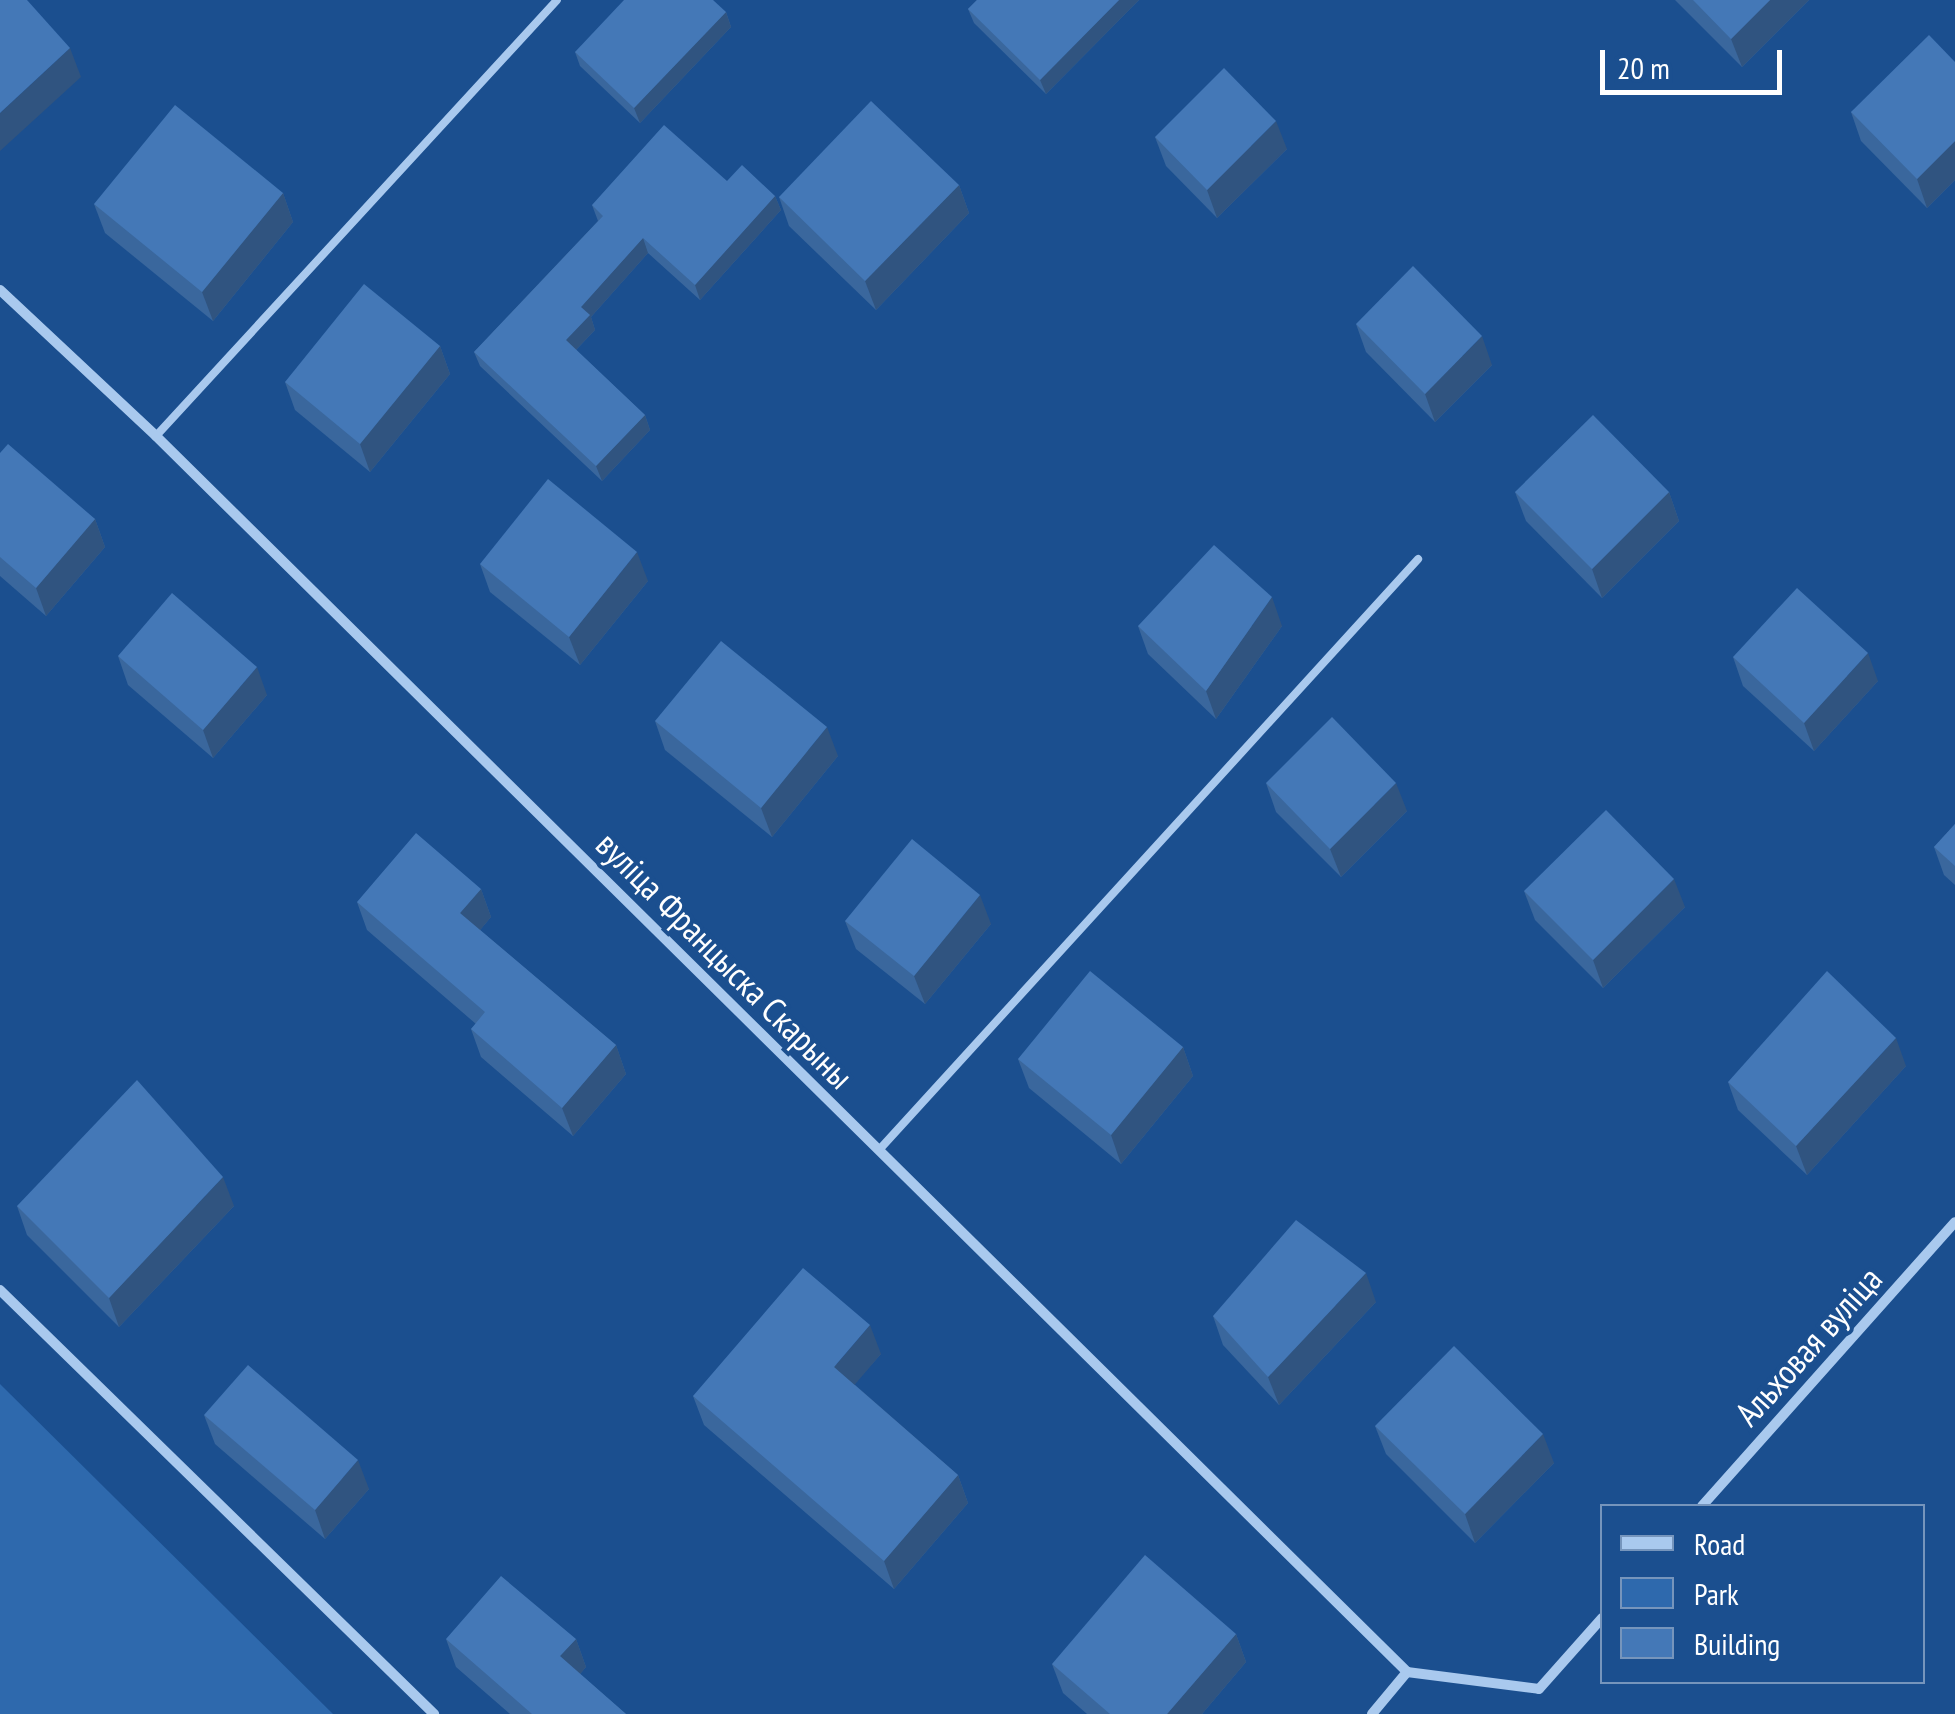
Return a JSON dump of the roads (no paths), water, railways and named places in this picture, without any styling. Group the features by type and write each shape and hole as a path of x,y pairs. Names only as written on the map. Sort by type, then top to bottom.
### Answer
{"street":[{"name":"вуліца Францыска Скарыны","path":"0,290 156,436 1407,1672"},
{"name":"Альховая вуліца","path":"1704,1504 1955,1222"},
{"path":"0,1290 434,1714"},
{"path":"1372,1714 1407,1672 1539,1689 1600,1620"}],"lane":[{"path":"156,436 556,0"},
{"path":"879,1150 1418,559"}]}
